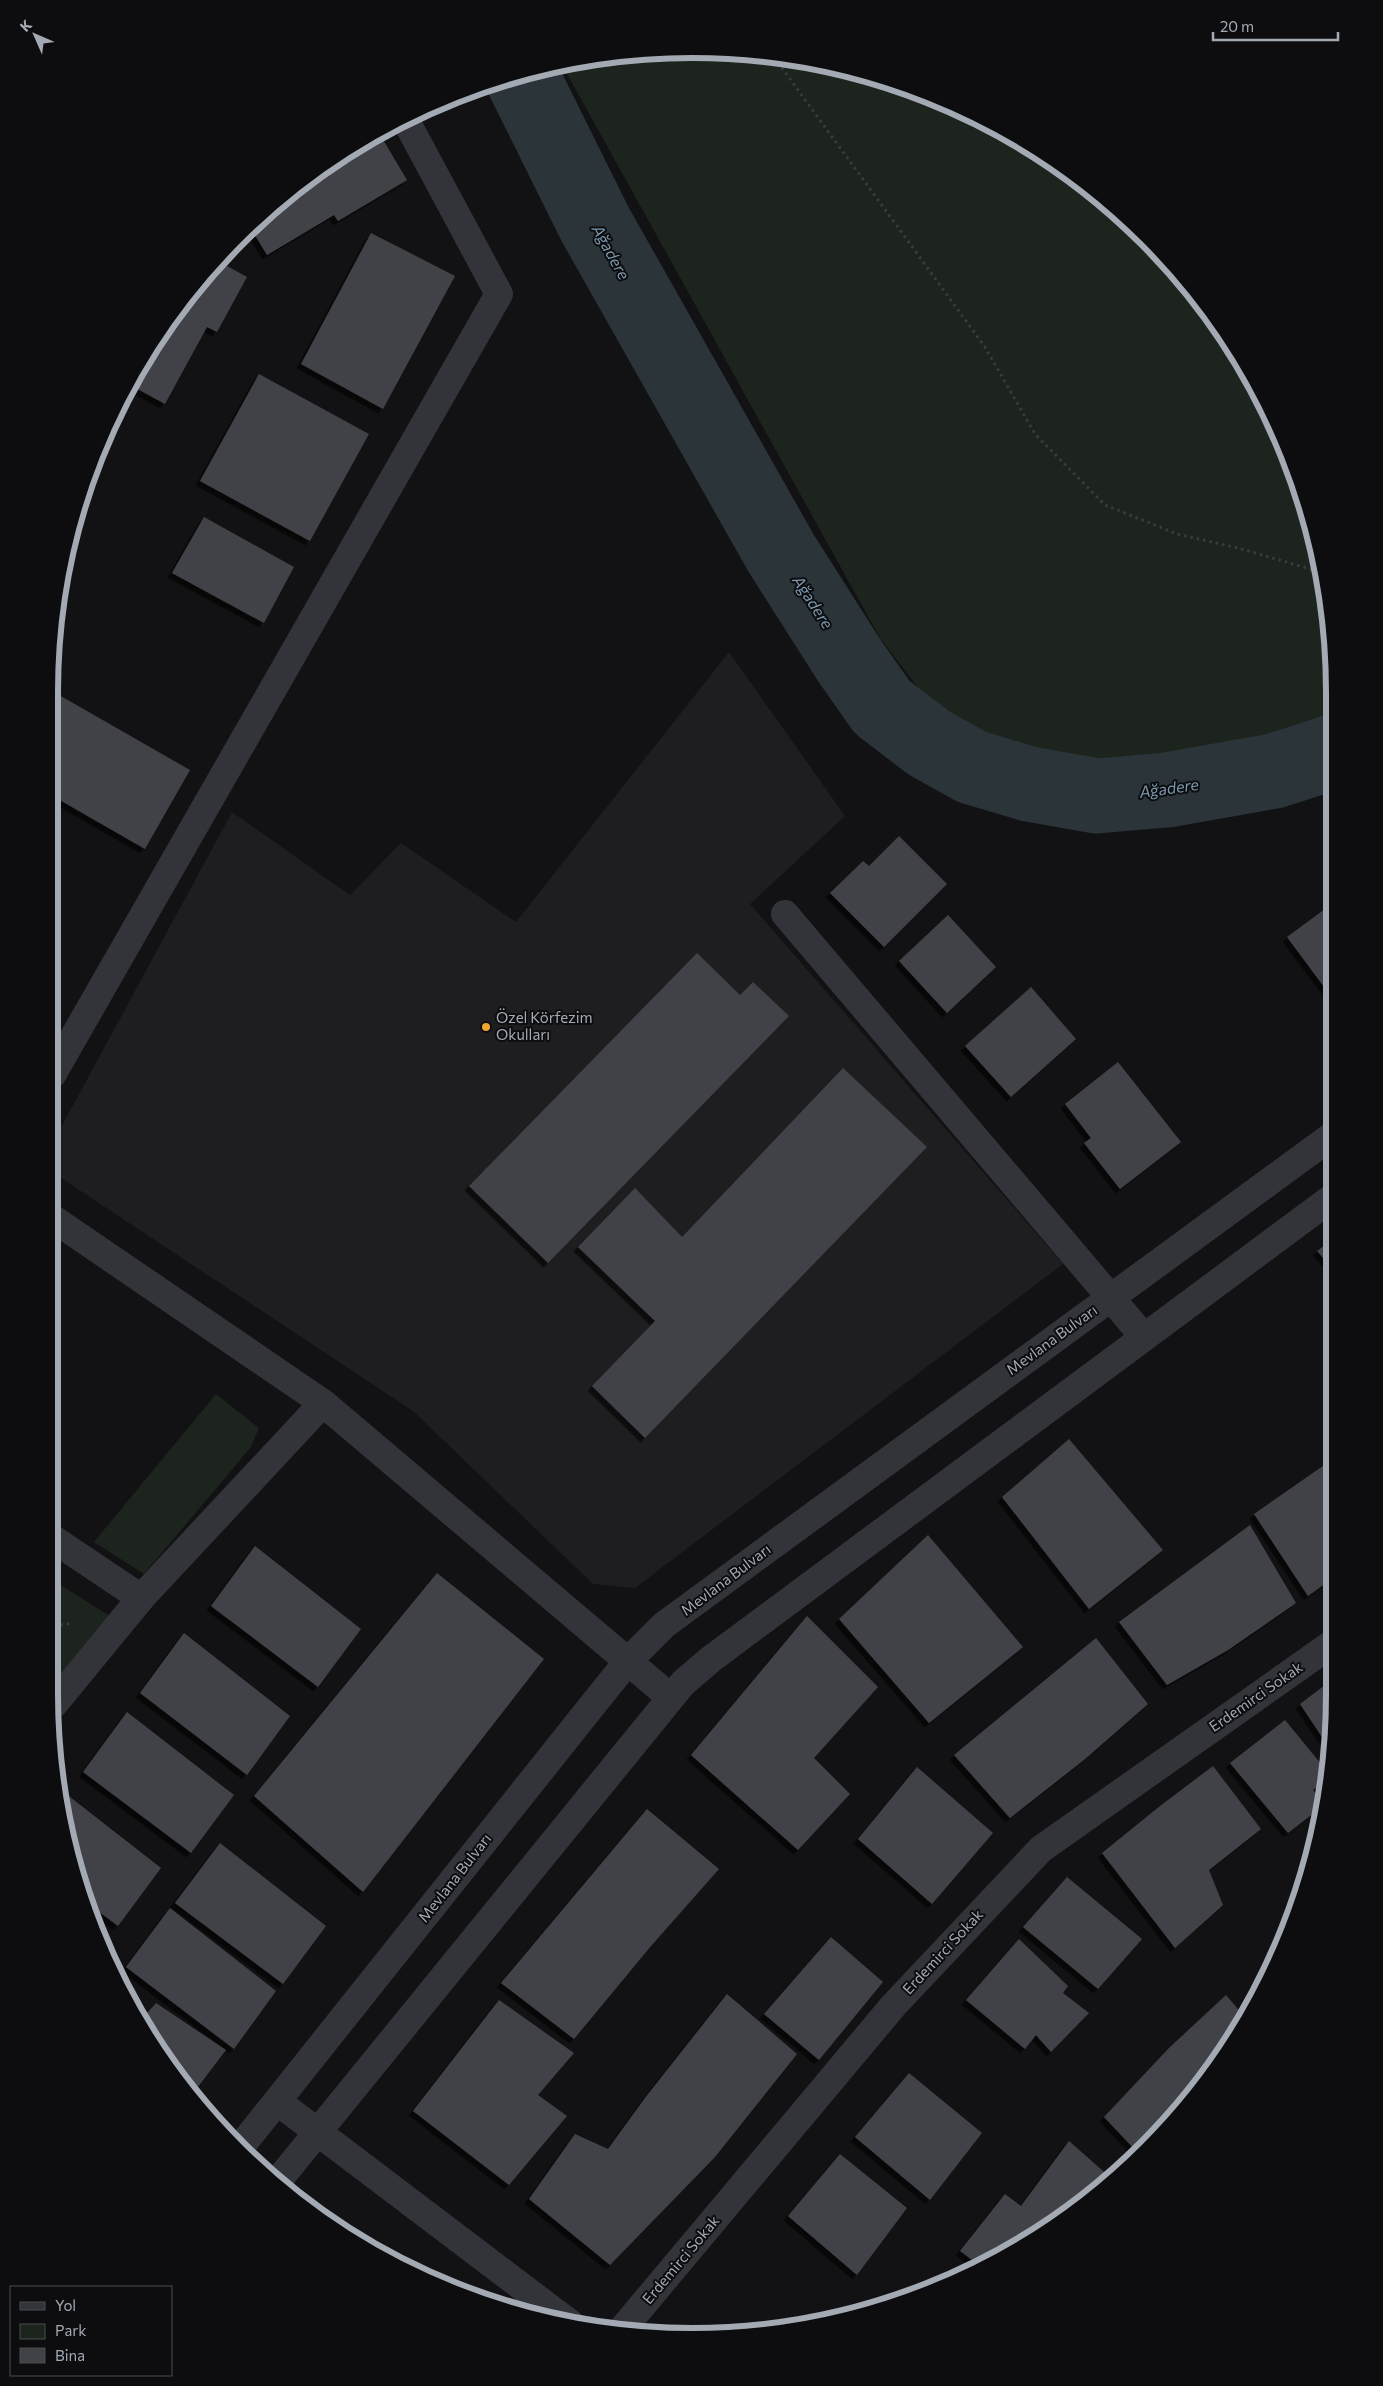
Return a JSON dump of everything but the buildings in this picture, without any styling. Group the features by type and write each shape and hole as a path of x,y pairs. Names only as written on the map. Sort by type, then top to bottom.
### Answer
{"street":[{"path":"58,1065 499,294 408,125"},
{"path":"785,914 1144,1337"},
{"name":"Mevlana Bulvarı","path":"243,2143 628,1661 664,1626 710,1590 1326,1140"},
{"path":"281,2177 670,1697 711,1658 1326,1202"},
{"path":"58,1222 324,1403 670,1697"},
{"path":"58,1699 142,1598 324,1403"},
{"path":"58,1542 142,1598"},
{"name":"Erdemirci Sokak","path":"626,2325 893,2006 1041,1849 1326,1648"},
{"path":"278,2102 557,2314"}],"path":[{"path":"779,64 985,347 1035,434 1105,505 1177,534 1238,548 1313,570"}],"shaded area":[{"name":"Özel Körfezim Okulları","path":"729,652 845,816 750,904 1063,1264 635,1588 593,1584 413,1411 58,1176 58,1133 232,812 350,895 401,843 516,922"}],"green space":[{"path":"650,59 733,59 774,63 856,79 934,106 1009,142 1044,164 1110,215 1168,273 1219,339 1241,374 1277,449 1304,527 1313,568 1324,650 1326,722 1135,763 1021,753 940,716 880,638 565,71 609,63"},
{"path":"216,1394 259,1428 251,1447 144,1574 94,1542"},
{"path":"58,1584 110,1616 58,1678"}],"waterway":[{"name":"Ağadere","path":"524,80 595,224 781,553 849,660 882,707 929,743 972,767 1029,784 1097,796 1167,790 1274,771 1326,754"}],"place":[{"name":"Özel Körfezim Okulları","path":"486,1027"}]}
